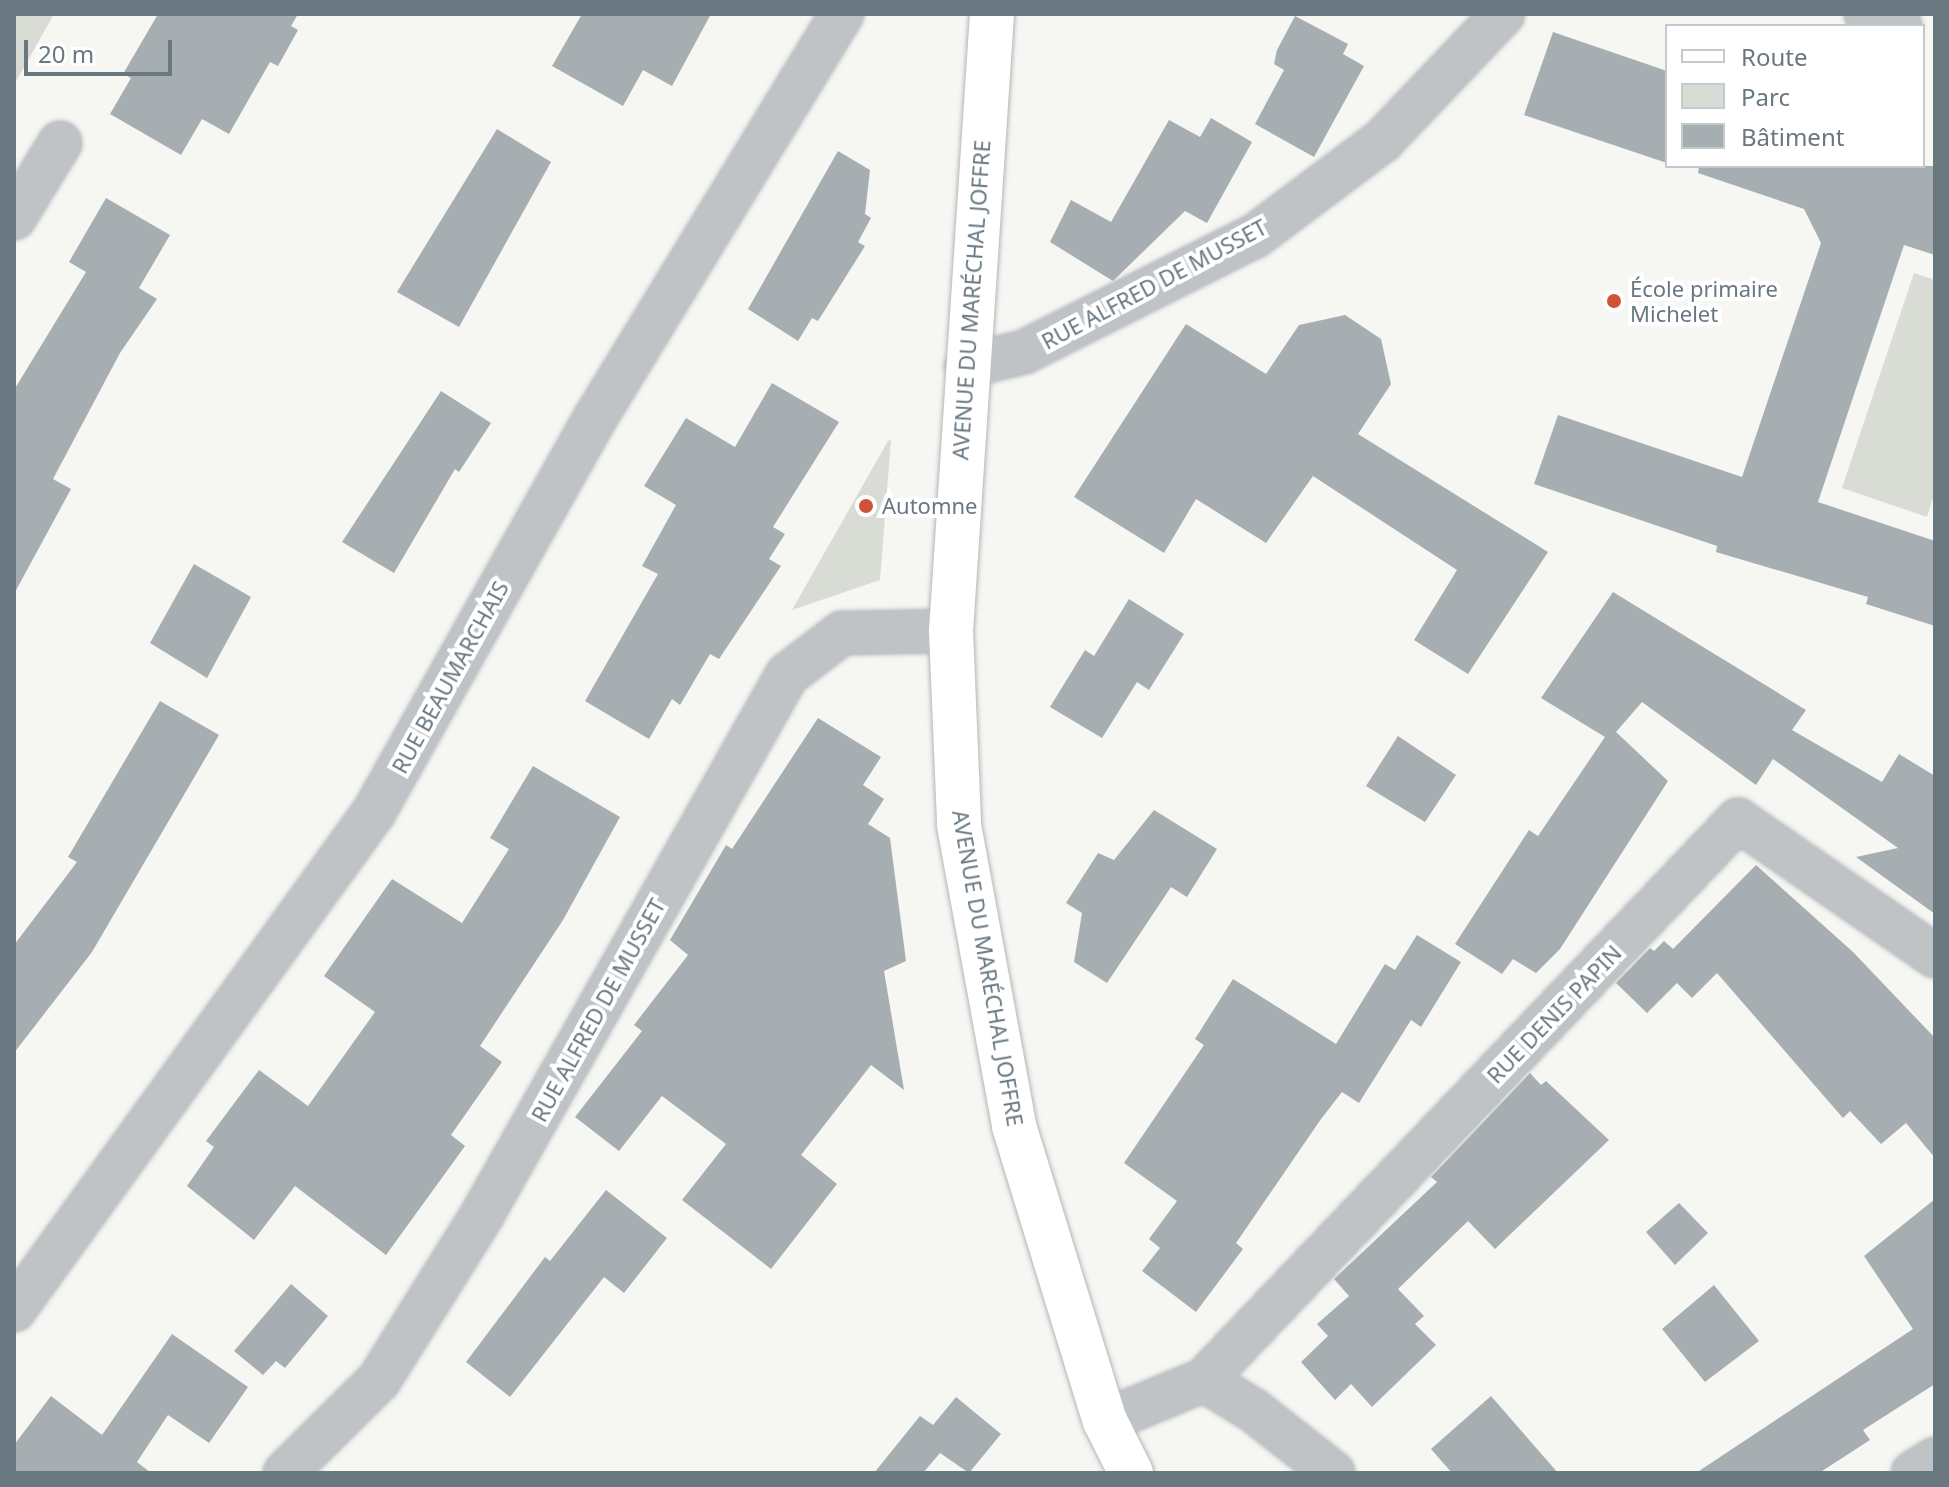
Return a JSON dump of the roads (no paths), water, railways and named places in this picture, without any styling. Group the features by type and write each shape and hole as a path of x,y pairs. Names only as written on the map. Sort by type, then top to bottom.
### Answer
{"main road":[{"name":"AVENUE DU MARÉCHAL JOFFRE","path":"992,14 966,366 951,631 959,825 1014,1126 1105,1421 1131,1473"}],"street":[{"name":"RUE BEAUMARCHAIS","path":"14,1310 374,812 594,420 842,14"},
{"name":"RUE ALFRED DE MUSSET","path":"966,366 1024,352 1255,236 1382,141 1503,14"},
{"path":"1866,14 1894,24"},
{"path":"14,218 60,143"},
{"name":"RUE ALFRED DE MUSSET","path":"285,1473 379,1380 482,1215 787,675 842,633 951,631"},
{"name":"RUE DENIS PAPIN","path":"1105,1421 1204,1380 1738,820 1935,956"},
{"path":"1204,1380 1253,1410 1333,1473"},
{"path":"1913,1473 1935,1459"}],"place":[{"name":"École primaire Michelet","path":"1614,301"},
{"name":"Automne","path":"866,506"}]}
